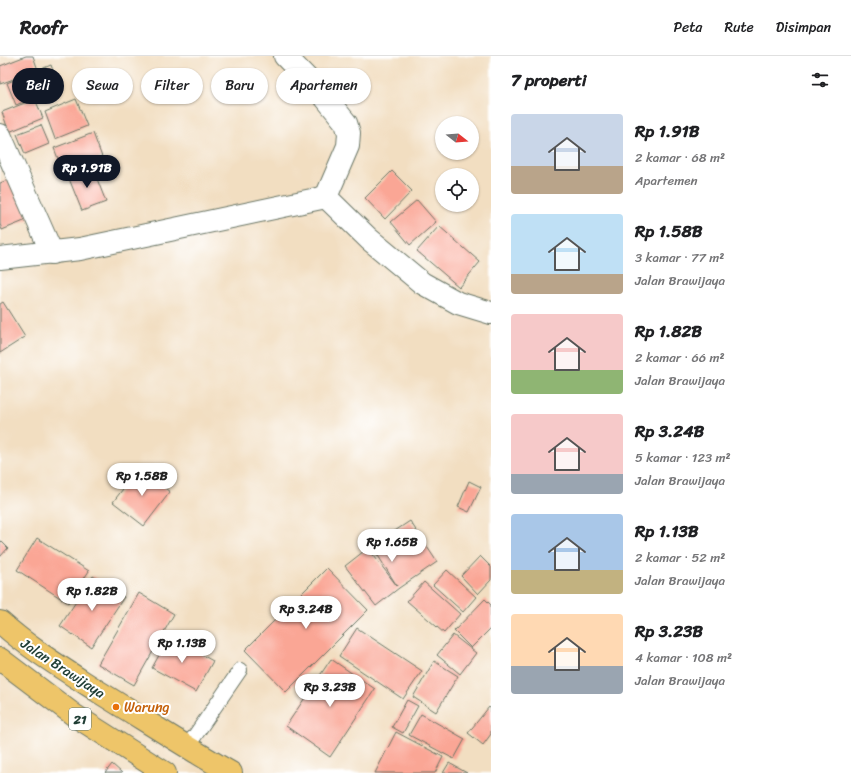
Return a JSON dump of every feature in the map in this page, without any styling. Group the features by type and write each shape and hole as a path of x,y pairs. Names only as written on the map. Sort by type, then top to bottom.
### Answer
{"highway":[{"name":"Jalan Brawijaya","path":"0,622 24,643 185,746 231,773"},
{"name":"Jalan Brawijaya","path":"0,659 74,715 165,773"}],"street":[{"path":"285,56 324,96 346,123 349,133 348,146 326,197"},
{"path":"0,135 52,253"},
{"path":"0,258 80,249 326,197"},
{"path":"326,197 369,239 422,283 458,303 491,313"}],"lane":[{"path":"185,746 194,737 240,670"}],"building":[{"path":"26,56 33,56 37,68 12,68 12,80 0,84 0,66"},
{"path":"51,65 52,68 44,68"},
{"path":"12,81 12,95 7,83"},
{"path":"72,101 72,104 78,104 87,126 55,139 45,112"},
{"path":"22,104 37,104 43,118 9,132 2,112"},
{"path":"41,125 49,144 25,154 17,134"},
{"path":"93,133 102,157 63,172 54,148"},
{"path":"92,166 106,202 82,211 68,176"},
{"path":"392,171 412,191 385,219 365,198"},
{"path":"13,178 29,219 2,230 0,224 0,183"},
{"path":"417,200 436,222 410,245 391,222"},
{"path":"439,226 480,262 459,287 417,251"},
{"path":"3,302 25,337 0,353 0,304"},
{"path":"139,468 170,492 144,526 113,502"},
{"path":"469,481 481,487 469,512 458,507"},
{"path":"410,521 437,562 376,606 345,566 368,548 397,586 372,546"},
{"path":"37,538 89,571 68,603 17,570"},
{"path":"0,540 8,548 0,557"},
{"path":"480,556 491,567 491,580 478,594 461,576"},
{"path":"327,568 368,610 286,692 245,650"},
{"path":"447,570 476,597 463,612 433,585"},
{"path":"93,576 124,597 91,647 60,626"},
{"path":"424,582 460,614 444,633 407,601"},
{"path":"139,593 174,614 134,685 98,664"},
{"path":"485,599 491,605 491,628 471,648 454,631"},
{"path":"357,628 422,671 403,699 339,656"},
{"path":"453,635 476,653 460,674 437,655"},
{"path":"169,637 213,661 196,692 152,668"},
{"path":"331,659 375,689 330,757 286,726"},
{"path":"434,661 458,676 436,712 413,697"},
{"path":"407,700 418,706 403,733 392,727"},
{"path":"489,707 491,709 491,734 483,745 468,733"},
{"path":"421,714 465,739 454,759 409,735"},
{"path":"396,732 443,757 435,773 375,773"},
{"path":"449,763 467,773 443,773"},
{"path":"112,764 122,773 105,773"}],"place":[{"name":"Warung","path":"116,707"}]}
